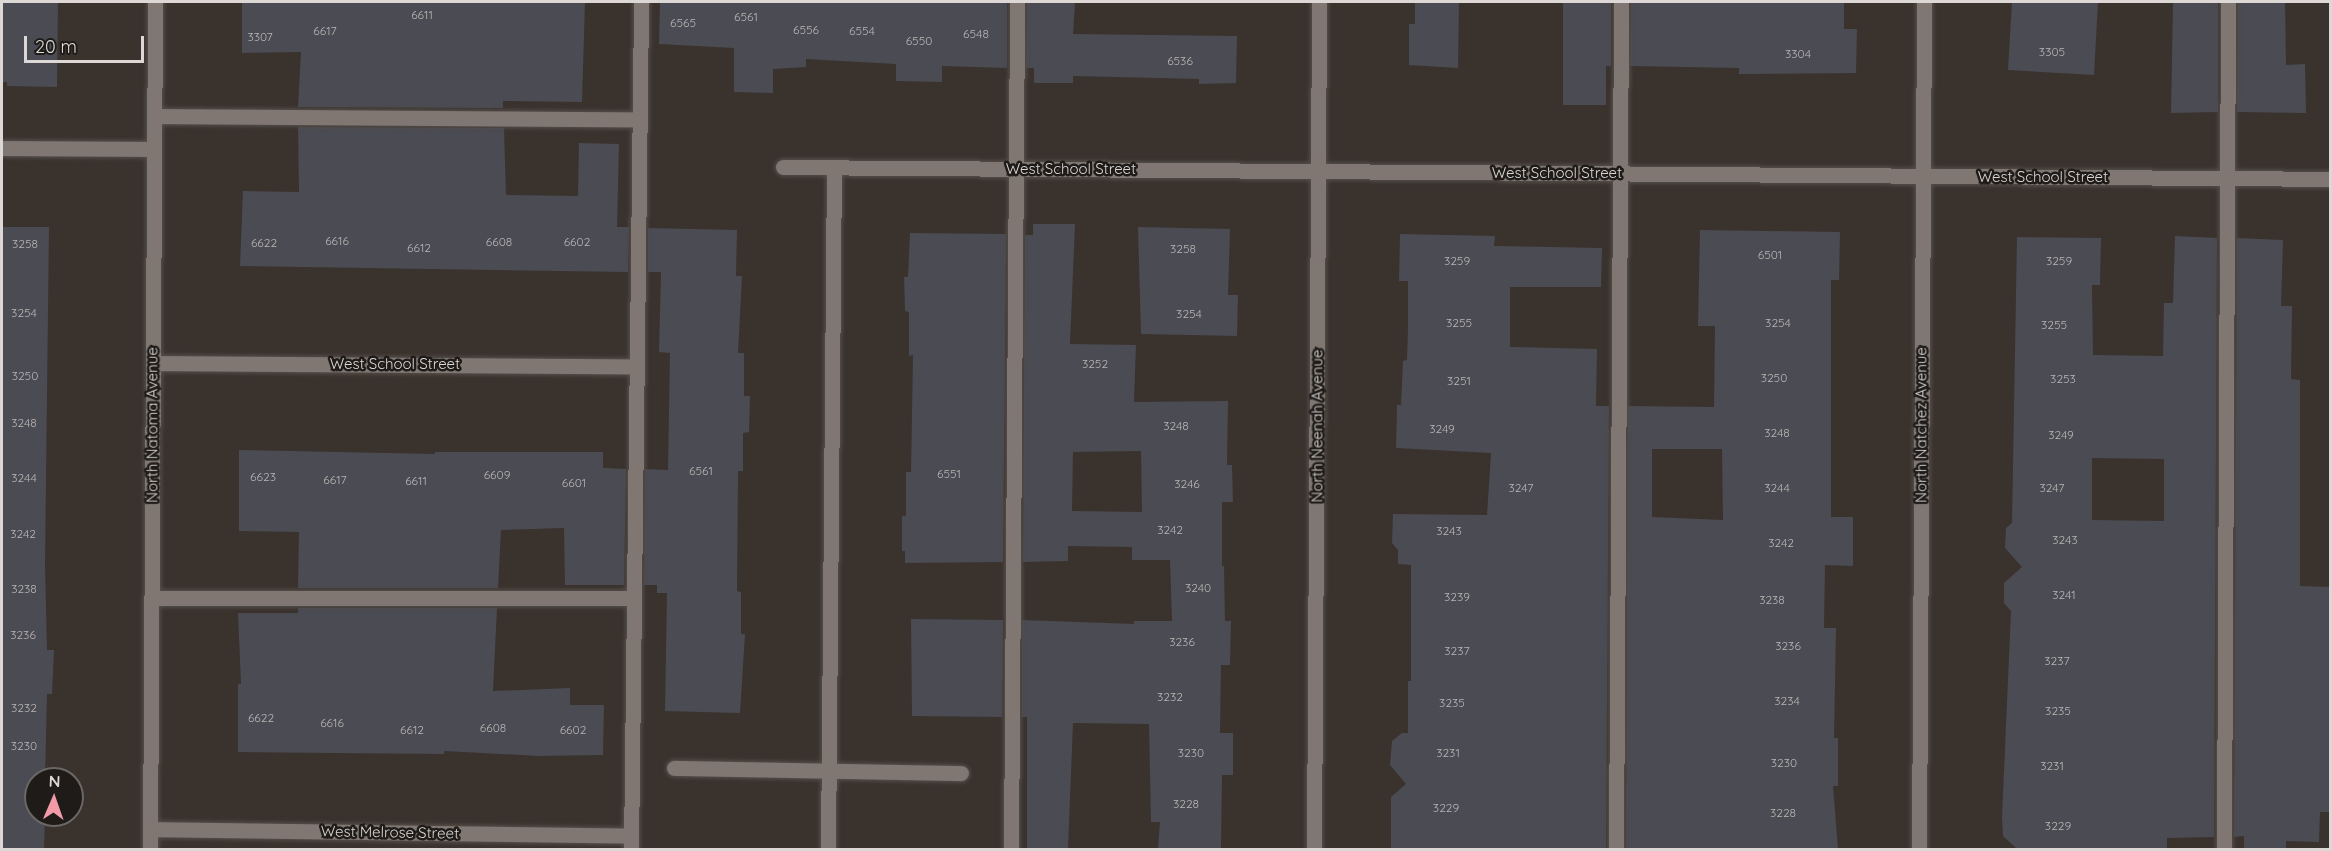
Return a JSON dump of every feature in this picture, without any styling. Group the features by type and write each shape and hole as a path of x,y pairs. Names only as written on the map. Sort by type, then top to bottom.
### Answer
{"street":[{"name":"North Natoma Avenue","path":"150,849 155,2"},
{"path":"631,843 641,2"},
{"path":"1011,849 1017,2"},
{"name":"North Neenah Avenue","path":"1314,849 1320,2"},
{"path":"1616,849 1621,2"},
{"name":"North Natchez Avenue","path":"1919,849 1924,2"},
{"path":"2224,849 2228,2"},
{"path":"154,116 639,119"},
{"path":"2,148 154,149"},
{"name":"West School Street","path":"783,167 2331,179"},
{"path":"828,849 834,167"},
{"name":"West School Street","path":"153,363 636,366"},
{"path":"151,598 634,598"},
{"path":"674,768 961,773"},
{"name":"West Melrose Street","path":"150,829 631,843"}],"building":[{"path":"2,2 58,2 57,87 7,86 7,82 2,82"},
{"path":"242,2 585,2 582,102 503,101 503,108 298,107 301,52 242,53"},
{"path":"660,2 1007,2 1007,68 942,66 942,82 896,81 896,64 806,59 806,67 773,69 773,93 734,92 734,48 659,44"},
{"path":"1027,2 1075,2 1073,34 1237,36 1236,83 1199,84 1199,79 1073,76 1073,83 1034,83 1034,68 1026,68"},
{"path":"1415,2 1459,2 1458,68 1409,65 1409,24 1415,24"},
{"path":"1563,2 1611,2 1611,66 1606,66 1606,105 1563,105"},
{"path":"1631,2 1844,2 1844,29 1857,29 1856,73 1739,74 1739,68 1630,66"},
{"path":"2012,2 2098,2 2094,75 2008,70"},
{"path":"2173,2 2218,2 2218,112 2171,113"},
{"path":"2238,2 2285,2 2286,65 2305,64 2306,113 2237,112"},
{"path":"298,127 504,128 506,195 578,196 579,143 619,144 617,227 629,227 628,272 240,266 243,191 299,192"},
{"path":"1033,224 1075,224 1070,344 1136,345 1134,402 1228,401 1227,465 1232,465 1233,502 1222,502 1222,566 1224,566 1225,621 1231,621 1230,665 1221,665 1220,733 1233,733 1233,775 1222,775 1221,849 1158,849 1160,822 1151,822 1149,724 1073,723 1068,849 1027,849 1027,717 1022,717 1022,620 1134,624 1134,621 1172,621 1170,560 1132,560 1132,547 1068,546 1068,561 1023,562 1025,235 1033,235","holes":["1141,451 1142,512 1072,511 1073,452"]},
{"path":"2,227 49,227 45,565 47,650 54,650 52,694 47,694 45,767 24,767 24,827 45,827 44,849 2,849"},
{"path":"1138,227 1230,229 1228,295 1238,295 1237,336 1141,334"},
{"path":"648,228 737,230 736,276 742,276 738,353 744,353 744,396 750,396 749,432 743,433 743,471 738,471 737,591 741,592 741,634 745,634 740,713 665,711 667,593 657,593 657,585 644,585 645,469 668,470 670,353 659,352 661,272 648,272"},
{"path":"1700,230 1840,232 1839,280 1831,280 1831,517 1853,517 1853,566 1825,565 1824,628 1836,628 1834,738 1838,738 1838,786 1833,786 1838,849 1626,849 1628,406 1714,407 1715,326 1698,326","holes":["1652,449 1722,449 1723,520 1652,517"]},
{"path":"910,233 1006,234 1003,562 905,563 905,551 902,551 902,516 906,516 906,472 911,472 913,355 909,356 909,312 905,311 904,277 908,277"},
{"path":"1400,234 1495,236 1494,246 1602,248 1601,287 1510,287 1510,347 1597,349 1596,406 1609,406 1606,849 1391,849 1391,797 1406,784 1390,765 1392,741 1402,733 1408,733 1408,681 1411,681 1411,565 1398,564 1398,550 1392,543 1393,514 1487,515 1491,453 1396,448 1397,405 1401,405 1403,361 1407,360 1408,327 1408,281 1399,281"},
{"path":"2175,236 2217,238 2214,837 2167,838 2167,849 2017,849 2003,836 2002,817 2011,611 2004,603 2004,583 2022,567 2005,548 2006,528 2012,523 2017,237 2101,238 2100,285 2092,285 2093,355 2163,356 2164,303 2173,303","holes":["2092,458 2164,459 2164,521 2092,520"]},
{"path":"2237,238 2283,240 2281,306 2292,306 2291,379 2300,380 2300,586 2331,587 2331,812 2320,812 2319,842 2286,841 2286,849 2244,849 2244,836 2234,837"},
{"path":"239,450 435,454 435,452 603,452 603,468 626,469 624,585 565,585 564,528 501,530 498,588 298,588 299,532 239,531"},
{"path":"298,608 497,608 493,691 570,688 570,705 604,705 603,755 539,756 444,751 444,754 238,752 238,684 241,684 238,613 298,613"},
{"path":"911,619 1003,620 1002,717 912,716"}]}
